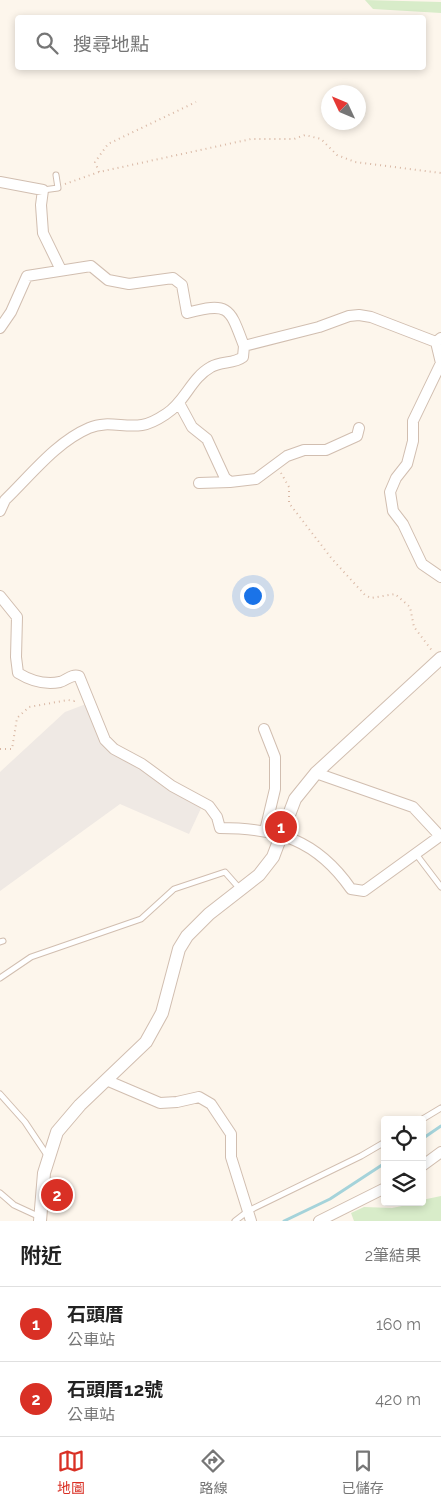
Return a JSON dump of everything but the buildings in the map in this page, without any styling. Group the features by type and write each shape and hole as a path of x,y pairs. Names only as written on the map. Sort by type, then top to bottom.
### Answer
{"street":[{"path":"0,182 43,190 41,205 43,234 61,270"},
{"path":"0,328 11,312 28,276 92,266 108,280 129,284 173,278 182,285 187,313 208,307 226,310 232,315 244,346 243,356 239,360 212,366 195,380 179,403 166,414 142,425 108,423 89,428 58,448 5,500 0,511"},
{"path":"244,346 320,327 349,316 359,315 371,317 439,340 441,363 413,421 413,442 407,464 396,478 390,492 393,510 403,524 422,564 441,577"},
{"path":"179,403 192,427 207,439 225,478 230,482"},
{"path":"199,483 256,479 287,456 304,450 326,450 357,436 359,428"},
{"path":"0,596 17,617 16,657 18,672 35,682 60,682 74,675 79,676 105,740 114,749 142,764 172,786 209,806 217,817 220,828 247,828 292,837 318,852 338,871 351,889 364,891 440,836 413,808 316,773"},
{"path":"40,1219 48,1156 57,1132 80,1105 146,1042 162,1013 179,949 187,936 209,914 260,874 273,857 283,835 295,799 316,773 440,659"},
{"path":"264,729 275,757 275,789 265,832"},
{"path":"106,1080 160,1103 178,1102 199,1097 211,1104 231,1134 231,1157 250,1216"},
{"path":"426,1163 441,1152"},
{"path":"319,1221 381,1190"}],"lane":[{"path":"43,190 58,187 56,175"},
{"path":"416,854 441,887"},
{"path":"0,978 31,957 141,920 174,889 225,872 241,890"},
{"path":"0,1094 24,1122 48,1156"},
{"path":"426,1117 441,1108"},
{"path":"235,1221 250,1216 381,1144"},
{"path":"0,1193 14,1205 40,1219"}],"path":[{"path":"98,172 95,162 108,144 196,102"},
{"path":"58,187 98,172 251,139 294,139 305,135 322,139 338,155 355,162 441,173"},
{"path":"276,464 289,487 289,503 332,558 365,596 372,598 395,594 410,607 414,627 440,659"},
{"path":"0,750 12,749 17,718 29,707 68,700 74,702 85,689"}],"shaded area":[{"path":"86,704 111,745 203,804 189,834 120,804 0,891 0,772 65,712"}],"green space":[{"path":"365,0 441,2 441,13 373,9"},
{"path":"441,1196 441,1221 354,1221 351,1213 364,1207 426,1206 426,1199"}],"waterway":[{"path":"426,1136 441,1126"},
{"path":"284,1221 330,1199 381,1166"}],"place":[{"name":"石頭厝","path":"281,827"},
{"name":"石頭厝12號","path":"57,1195"}]}
